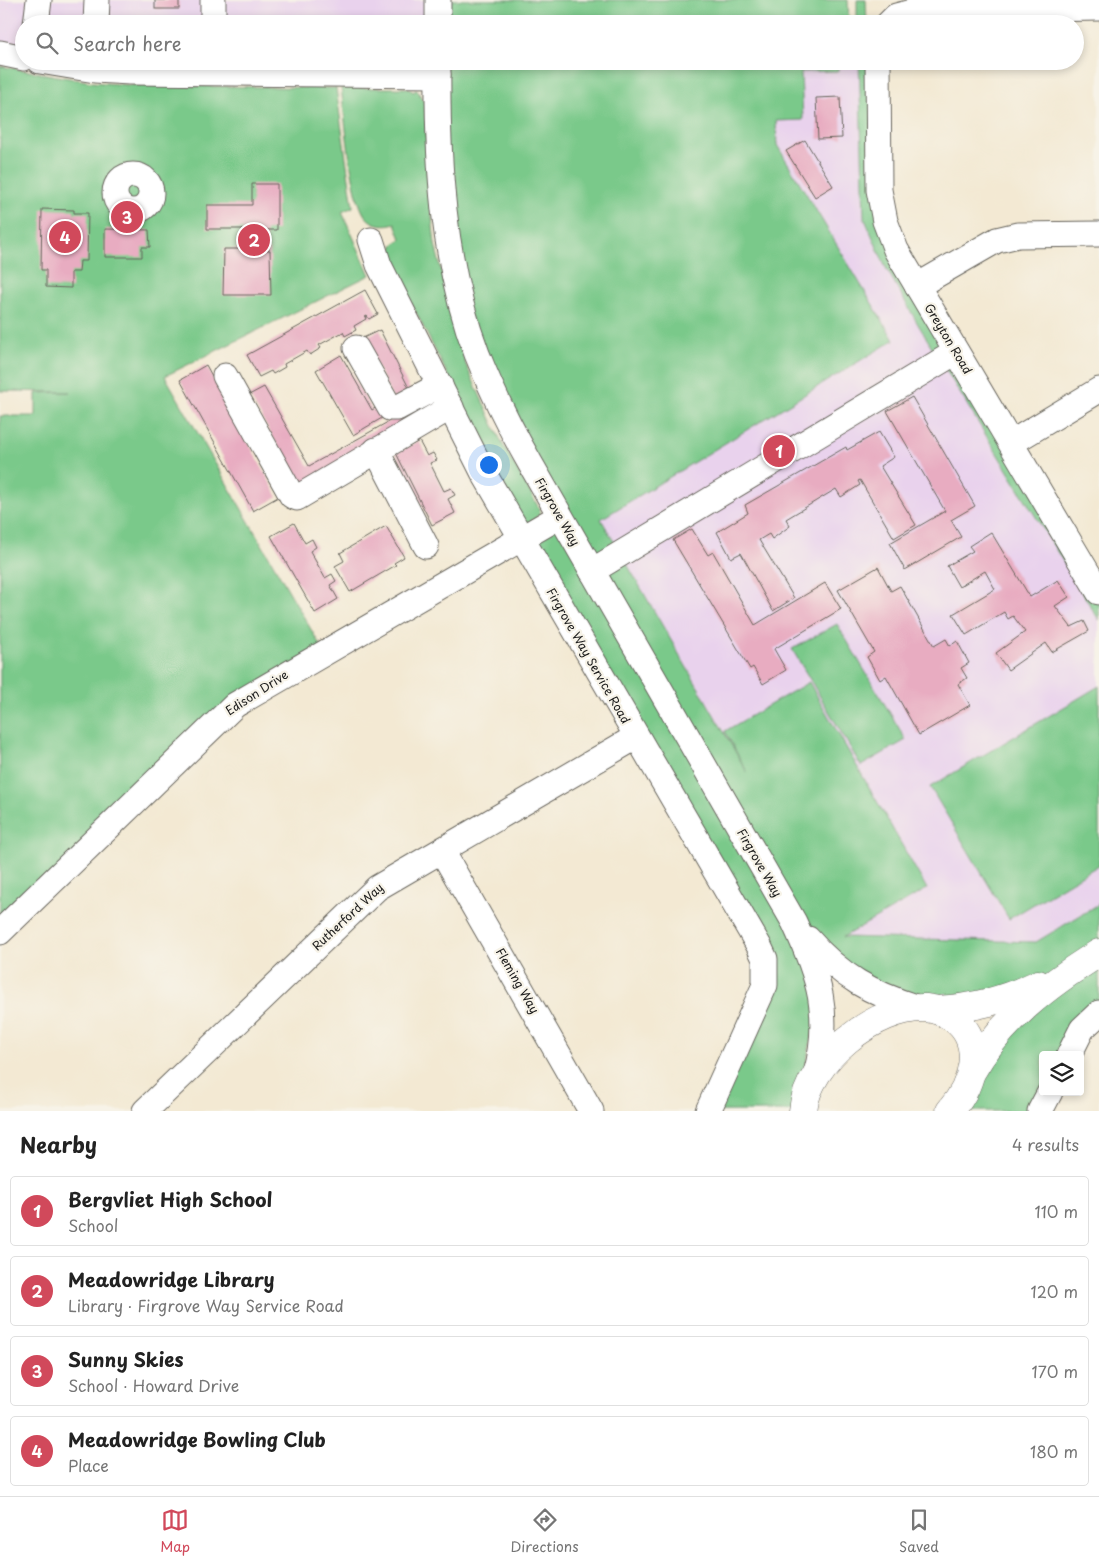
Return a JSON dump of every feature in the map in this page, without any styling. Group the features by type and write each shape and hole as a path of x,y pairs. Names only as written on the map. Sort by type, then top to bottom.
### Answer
{"main road":[{"path":"805,1098 828,1059 854,1035 889,1016 927,1009 970,1008 995,1002 1092,958"},
{"path":"961,1096 986,1047 1004,1026 1030,1003 1092,958"},
{"path":"927,1009 949,1016 966,1032 971,1043 961,1096"}],"street":[{"path":"37,15 39,0"},
{"path":"96,15 97,0"},
{"path":"213,0 213,15"},
{"path":"438,0 438,15"},
{"path":"900,15 915,11 1042,4 1099,8"},
{"path":"0,53 15,56"},
{"name":"Firgrove Way","path":"438,70 440,170 448,239 459,291 476,352 502,412 560,516 794,922 814,968 822,998 823,1040 805,1098"},
{"name":"Greyton Road","path":"878,70 879,190 885,221 896,250 1099,592"},
{"path":"917,286 997,240 1018,235 1099,234"},
{"name":"Firgrove Way Service Road","path":"371,240 379,265 483,472 520,539 765,959 765,985 708,1111"},
{"path":"356,348 390,408 446,396"},
{"path":"592,571 956,352"},
{"path":"225,376 294,497 301,496 376,450 446,396"},
{"path":"1011,443 1099,390"},
{"path":"376,450 426,546"},
{"name":"Edison Drive","path":"0,932 235,705 560,516"},
{"name":"Rutherford Way","path":"144,1111 377,888 636,737"},
{"name":"Fleming Way","path":"442,851 591,1111"},
{"name":"Firgrove Way","path":"794,922 829,962 848,977 870,991 927,1009"},
{"path":"1071,1051 1082,1029 1099,1013"},
{"path":"1040,1111 1048,1096"}],"shaded area":[{"path":"0,0 438,0 438,15 15,15 15,56 0,53"},
{"path":"476,70 859,70 864,216 885,266 919,326 1099,620 1099,904 1036,942 843,937 523,384"}],"green space":[{"path":"438,0 848,0 849,15 438,15"},
{"path":"857,0 866,0 867,15 857,15"},
{"path":"0,66 92,82 130,85 336,88 353,207 342,212 370,275 165,376 324,652 248,697 0,932 0,416 36,416 36,393 70,392 0,391"},
{"path":"439,70 838,70 801,72 803,120 776,121 777,145 894,340 601,519 747,772 725,731 809,682 927,889 843,937 1036,942 1099,904 1099,1013 1072,1051 1039,1051 1039,1096 1042,1096 1040,1111 958,1111 1021,1010 937,1010 829,962 795,1111 708,1111 766,973 520,539 560,516 459,291"},
{"path":"859,70 878,70 885,221 1099,592 1099,620 919,326 885,266 864,217"},
{"path":"341,88 407,88 414,92 416,89 425,103 427,172 435,244 455,328 466,365 502,443 539,508 540,514 530,523 521,520 389,259 393,245 401,239 395,223 387,225 376,224 366,217 361,207 356,193"},
{"path":"837,624 906,740 861,766 792,649"},
{"path":"1099,686 1099,865 1009,919 930,787"}],"building":[{"path":"155,0 179,0 179,9 155,9"},
{"path":"840,97 842,138 818,139 816,98"},
{"path":"805,140 833,186 815,197 786,151"},
{"path":"252,184 277,184 277,230 266,230 266,250 270,250 271,295 223,295 224,249 243,249 243,229 207,229 207,205 252,205"},
{"path":"42,209 74,210 74,213 88,213 87,261 80,261 79,272 71,272 71,288 46,287 46,270 41,270"},
{"path":"105,229 149,230 150,247 142,247 142,257 105,257"},
{"path":"365,290 378,314 369,319 367,316 365,317 366,319 354,326 356,330 345,336 343,332 319,345 321,348 310,355 307,351 284,364 285,367 273,374 271,371 259,377 247,355"},
{"path":"380,330 410,390 393,399 363,338"},
{"path":"341,355 372,410 377,407 382,418 353,435 316,370"},
{"path":"206,365 278,497 253,511 180,380"},
{"path":"264,387 309,466 413,408 419,419 300,486 249,395"},
{"path":"912,397 975,506 951,520 961,537 905,570 890,543 945,511 887,411"},
{"path":"879,432 894,457 880,466 916,525 894,538 860,480 858,481 860,485 841,497 836,489 786,519 790,526 772,539 769,534 759,540 794,598 773,611 741,553 731,558 717,532 748,513 745,505 846,447 847,450"},
{"path":"419,441 427,456 433,453 437,460 430,463 444,491 451,488 455,495 448,499 455,513 432,525 396,453"},
{"path":"294,523 305,543 312,539 316,547 310,551 325,578 332,574 336,581 330,585 338,599 315,613 271,536"},
{"path":"386,526 404,557 394,563 396,565 350,592 335,566 344,561 340,553"},
{"path":"692,529 708,555 713,552 755,625 825,583 841,609 774,649 786,670 763,684 753,667 750,669 673,540"},
{"path":"991,532 1030,597 1058,580 1069,597 1055,606 1071,627 1084,621 1089,631 1052,652 1046,643 1008,670 996,653 1025,632 1013,616 1008,619 1004,612 966,635 953,614 995,589 985,571 959,587 947,566 973,551 969,546"},
{"path":"878,567 891,591 900,586 934,646 946,639 950,646 957,641 969,663 961,668 967,678 958,684 970,705 919,735 886,676 880,680 867,657 874,652 838,590"}],"place":[{"name":"Sunny Skies","path":"127,217"},
{"name":"Meadowridge Bowling Club","path":"65,237"},
{"name":"Meadowridge Library","path":"254,240"},
{"name":"Bergvliet High School","path":"779,451"}]}
